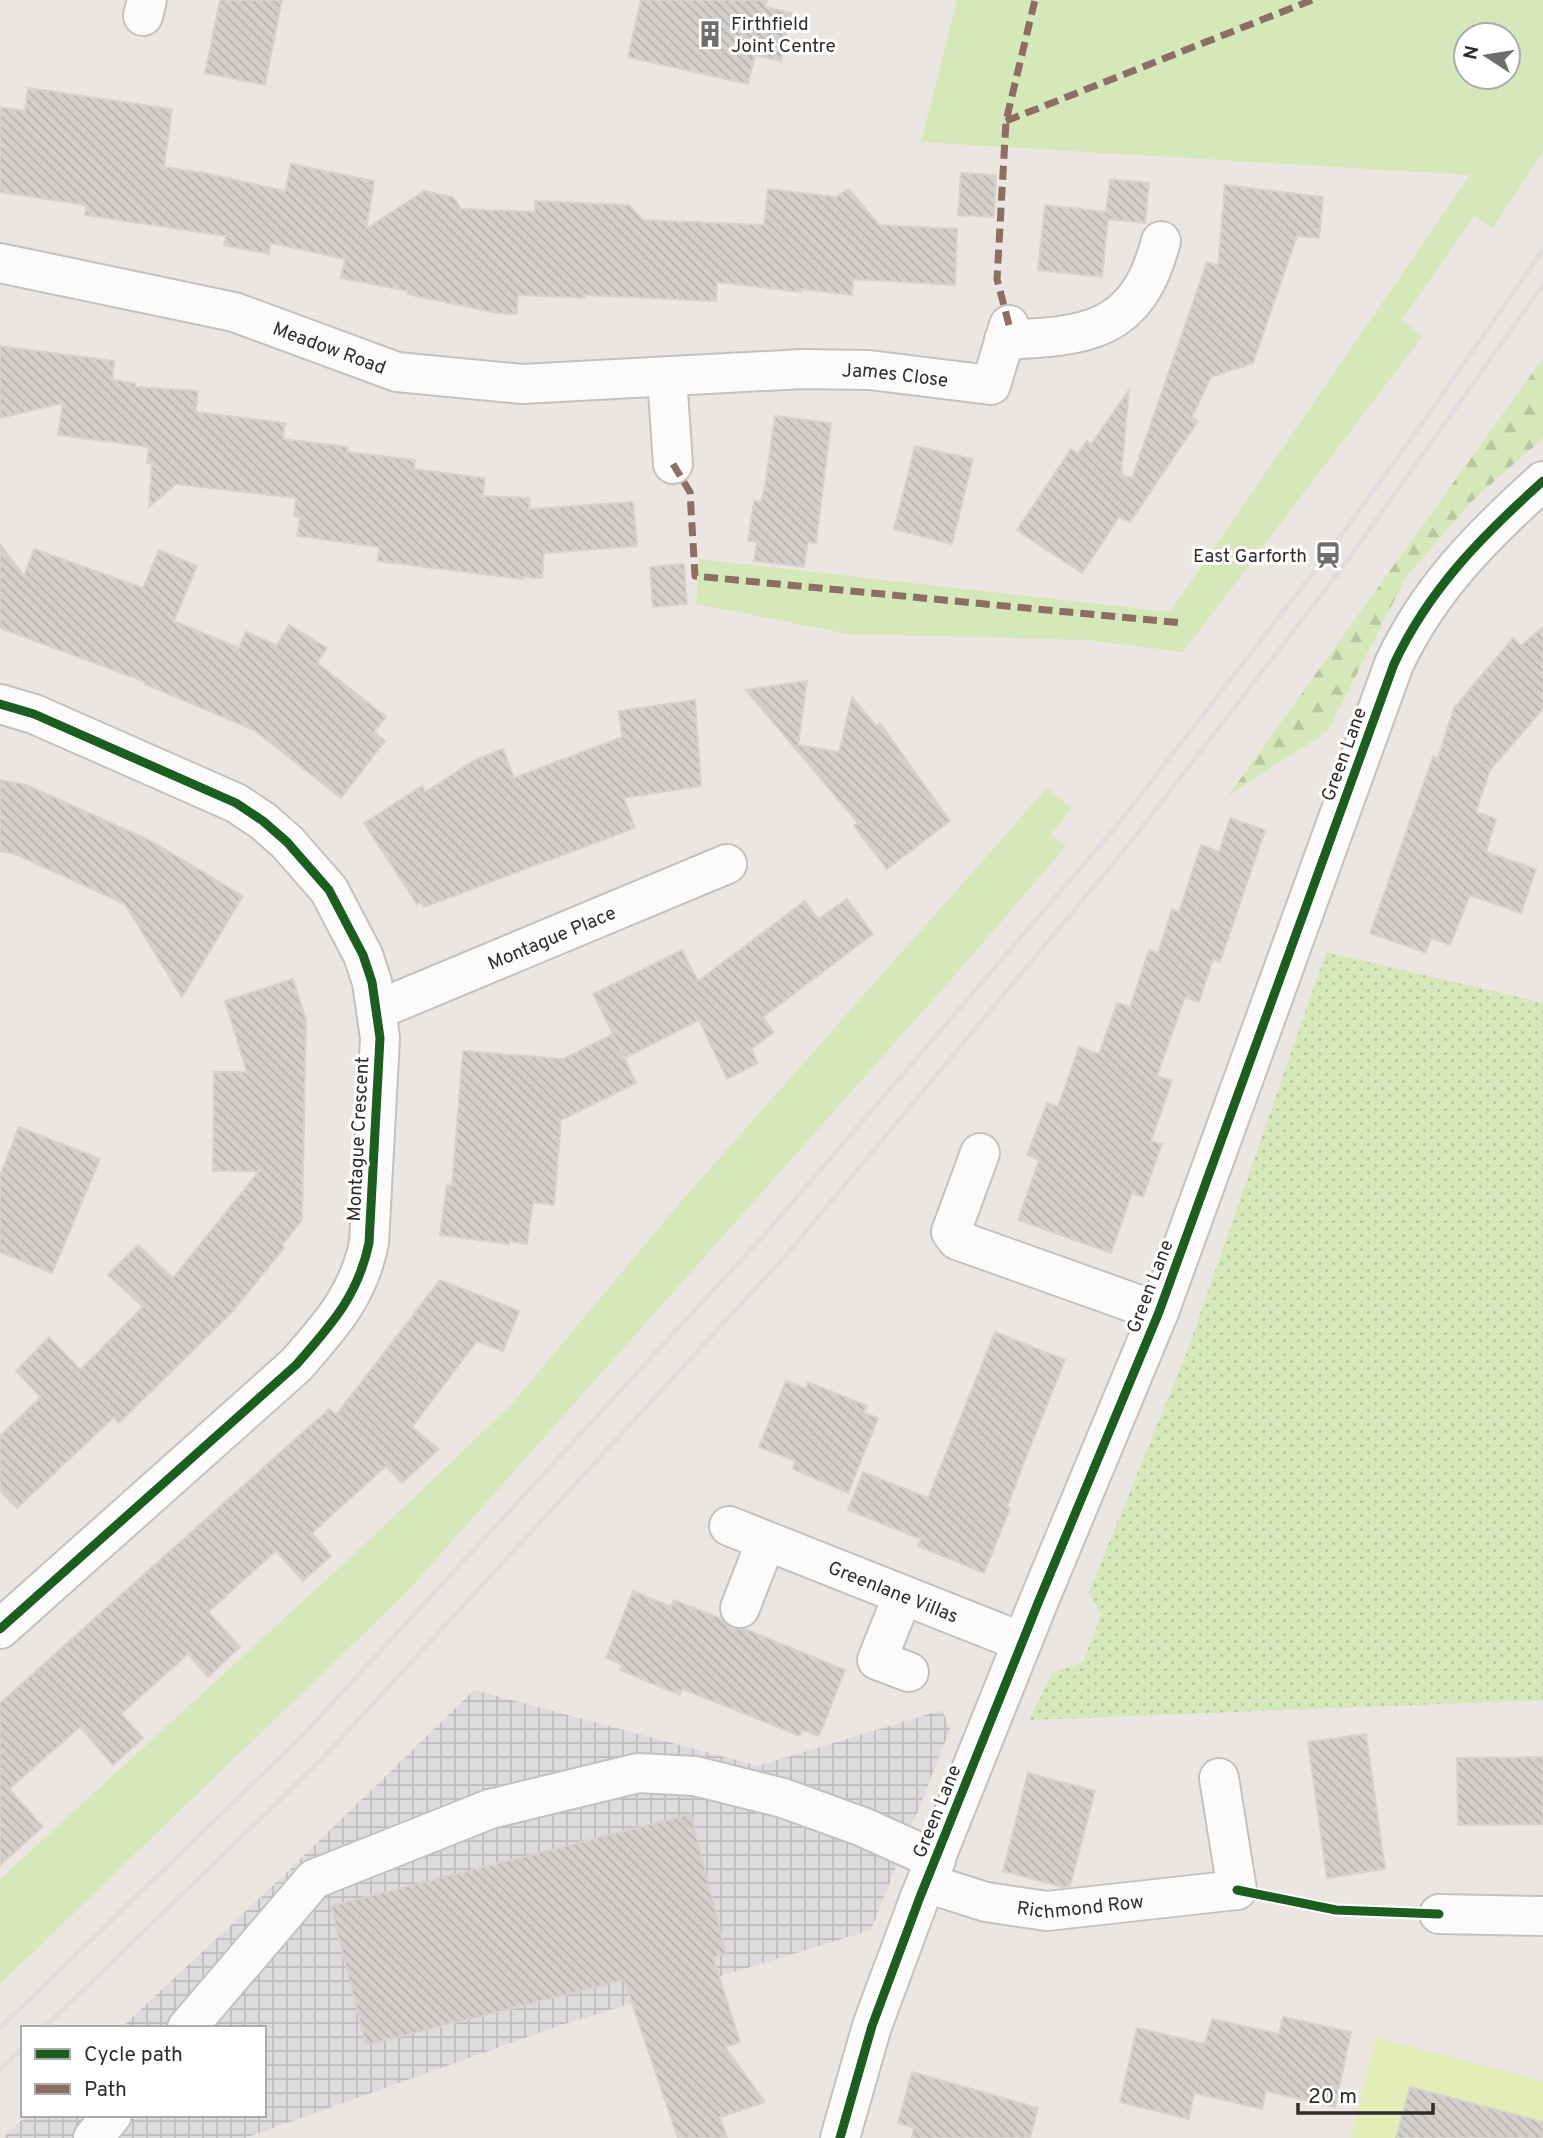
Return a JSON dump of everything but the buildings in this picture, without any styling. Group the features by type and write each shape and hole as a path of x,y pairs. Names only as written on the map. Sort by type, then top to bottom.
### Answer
{"street":[{"name":"James Close","path":"734,372 869,370 991,385 1006,332 1070,335 1090,331 1117,317 1138,296 1154,270 1161,241"},
{"name":"Meadow Road","path":"0,263 234,312 397,372 522,384 734,372"},
{"path":"667,377 673,464"},
{"name":"Green Lane","path":"840,2138 872,2026 1022,1642 1159,1312 1394,664 1419,616 1436,591 1468,553 1543,481"},
{"name":"Montague Crescent","path":"0,704 34,714 236,803 263,821 295,849 330,890 363,955 377,1010 379,1067 369,1243 364,1269 353,1293 296,1365 0,1629"},
{"name":"Montague Place","path":"377,1010 727,864"},
{"path":"980,1153 951,1232 957,1240 1159,1312"},
{"name":"Greenlane Villas","path":"729,1526 1022,1642"},
{"path":"740,1608 766,1541"},
{"path":"903,1595 877,1660 909,1672"},
{"path":"189,2026 314,1879 490,1809 638,1773 695,1776 783,1798 863,1827 931,1871"},
{"name":"Richmond Row","path":"931,1871 986,1902 1047,1910 1237,1890 1219,1778"},
{"path":"1439,1914 1543,1916"},
{"path":"93,2138 110,2117"}],"shaded area":[{"path":"474,1690 758,1766 942,1710 950,1729 871,1930 561,2025 245,2138 3,2138 25,2117 266,2117 266,2026 123,2026 281,1878"}],"green space":[{"path":"957,0 1543,0 1543,151 1493,228 1474,216 1402,320 1422,337 1183,652 1088,640 849,634 696,604 699,559 1170,612 1470,175 921,142"},
{"path":"1543,358 1543,438 1471,502 1406,577 1328,731 1228,796"},
{"path":"1047,788 1071,808 1051,835 1066,846 971,957 405,1594 0,1984 0,1879 363,1546 510,1406 684,1198"},
{"path":"1326,952 1543,1003 1543,1700 1029,1720 1052,1673 1083,1662 1101,1615 1089,1592 1187,1352"},
{"path":"1376,2038 1543,2081 1543,2138 1351,2138"}],"railway":[{"path":"0,2028 301,1737 766,1233 1115,828 1327,555 1543,250"},
{"path":"46,2026 323,1758 788,1253 1126,848 1342,568 1543,285"},
{"path":"0,2070 21,2050"}],"marked path":[{"path":"1009,325 997,279 1006,121 1035,0"},
{"path":"1006,121 1312,0"},
{"path":"673,464 690,492 695,576 1182,623"}],"cycle path":[{"path":"840,2138 872,2026 920,1897 1159,1312 1394,664 1423,611 1440,588 1478,543 1543,481"},
{"path":"0,704 34,714 236,803 263,821 287,842 329,890 363,955 372,982 380,1038 369,1243 358,1279 342,1309 296,1365 0,1629"},
{"path":"1237,1890 1336,1910 1439,1914"}],"place":[{"name":"Firthfield Joint Centre","path":"710,34"},
{"name":"East Garforth","path":"1328,555"}]}
